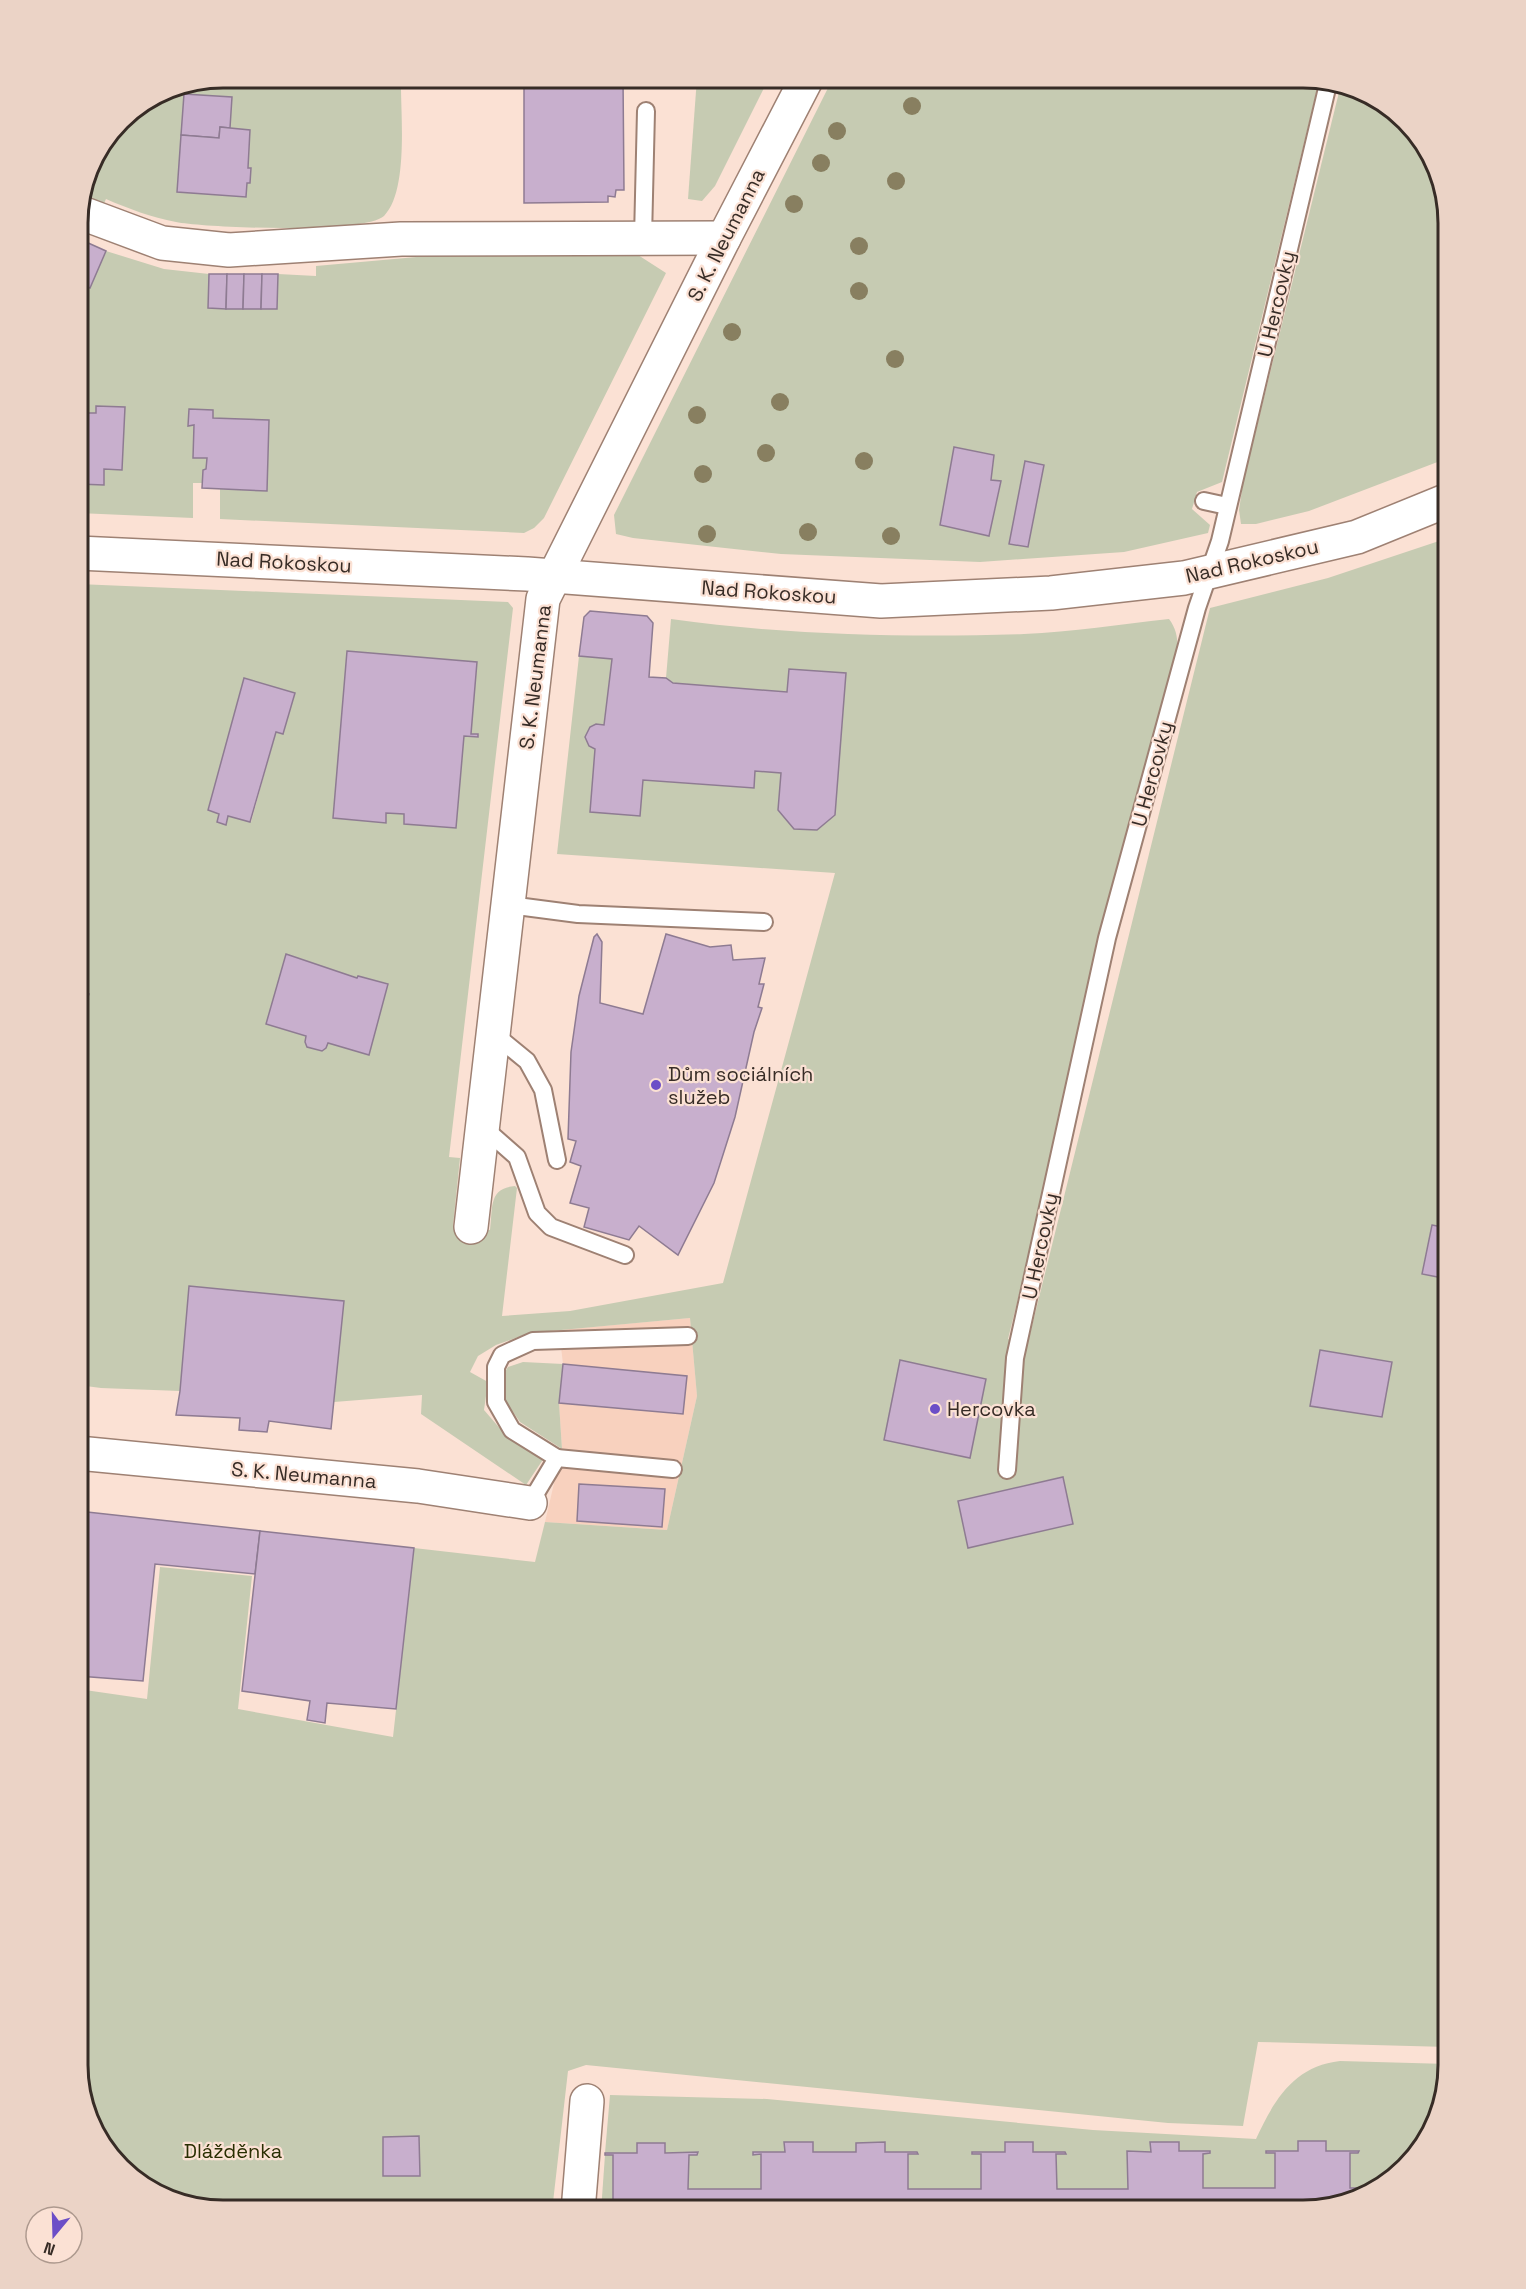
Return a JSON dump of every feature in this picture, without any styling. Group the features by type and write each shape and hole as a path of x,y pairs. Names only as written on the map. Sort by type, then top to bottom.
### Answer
{"street":[{"name":"S. K. Neumanna","path":"471,1227 543,599 801,89"},
{"path":"89,216 162,243 229,250 401,239 724,238"},
{"name":"Nad Rokoskou","path":"89,553 554,575 881,601 1051,593 1184,578 1357,537 1438,504"},
{"name":"S. K. Neumanna","path":"88,1454 417,1486 530,1503"},
{"path":"580,2200 587,2101"}],"lane":[{"name":"U Hercovky","path":"1007,1470 1016,1358 1107,938 1208,572 1220,542 1326,91"},
{"path":"643,238 646,111"},
{"path":"1204,501 1227,506"},
{"path":"509,905 578,914 764,922"},
{"path":"494,1034 527,1061 543,1090 557,1160"},
{"path":"484,1128 517,1157 537,1213 551,1227 625,1255"},
{"path":"673,1469 556,1458 512,1430 496,1402 496,1367 502,1355 533,1341 688,1336"},
{"path":"530,1503 556,1458"}],"shaded area":[{"path":"690,1318 697,1396 667,1530 545,1522 562,1449 559,1403 563,1364 559,1330"}],"green space":[{"path":"215,89 401,89 402,135 397,190 392,205 384,216 371,222 284,228 193,224 167,220 106,199 89,235 93,188 111,148 128,128 148,111 188,93","holes":["220,128 250,130 248,168 251,168 250,183 247,183 246,197 177,192 181,135"]},
{"path":"696,89 764,89 715,186 702,201 688,199"},
{"path":"827,89 1317,90 1222,482 1197,492 1192,509 1210,525 1208,533 1124,552 980,562 781,554 633,538 616,534 614,515","holes":["955,447 994,455 991,480 1001,482 989,536 940,525","1025,461 1044,465 1028,547 1010,544"]},
{"path":"1339,93 1370,107 1385,116 1398,128 1410,141 1419,156 1433,188 1438,223 1438,462 1309,511 1256,524 1241,524 1239,510 1243,483"},
{"path":"106,251 164,269 209,274 209,308 277,309 278,274 316,276 316,266 450,254 638,255 666,273 544,518 534,528 524,533 220,519 220,489 267,491 269,420 213,418 213,410 189,409 188,425 194,425 193,458 207,458 202,483 193,483 193,518 89,513 89,484 104,485 104,469 122,469 125,407 89,413 90,287"},
{"name":"Dlážděnka","path":"1438,541 1438,1226 1432,1225 1422,1273 1438,1277 1438,2047 1258,2042 1243,2126 1168,2123 586,2065 568,2071 553,2200 215,2200 188,2196 141,2173 116,2148 99,2117 93,2101 88,2066 88,1690 147,1699 160,1567 252,1576 238,1709 393,1737 414,1548 535,1562 545,1522 667,1530 697,1396 690,1318 529,1333 496,1345 478,1356 470,1372 488,1382 484,1410 503,1432 544,1458 526,1485 421,1414 422,1395 334,1402 343,1301 189,1286 180,1391 88,1386 89,584 508,602 513,608 449,1157 460,1158 453,1226 490,1230 492,1207 496,1195 506,1188 515,1186 517,1188 502,1316 570,1311 723,1283 835,873 557,854 579,656 612,659 604,725 596,724 590,727 585,737 589,745 595,749 591,812 643,780 753,788 755,771 781,773 779,810 794,829 817,830 835,815 846,674 787,692 673,683 666,678 671,619 802,632 937,636 1042,633 1169,619 1177,637 1177,657 1008,1339 1027,1346 1210,608 1328,578","holes":["347,651 477,662 471,734 478,735 477,737 464,736 456,828 404,824 404,814 386,813 385,823 333,818","244,678 294,693 283,734 276,732 251,822 228,816 226,824 219,814 208,810","286,954 357,978 359,976 388,984 369,1054 328,1043 322,1051 307,1047 306,1036 266,1024","1321,1350 1392,1362 1382,1417 1311,1406","900,1360 986,1379 970,1458 885,1440","1062,1477 1073,1524 968,1548 958,1501"]},
{"path":"523,1362 563,1364 559,1403 562,1449 520,1422 506,1402 501,1378 508,1367"},
{"path":"1340,2061 1438,2064 1433,2101 1410,2148 1385,2173 1358,2188 1350,2188 1350,2153 1358,2151 1326,2151 1326,2141 1298,2141 1298,2151 1266,2151 1266,2153 1275,2153 1275,2188 1203,2188 1203,2154 1210,2151 1179,2151 1178,2142 1151,2142 1151,2152 1127,2152 1128,2189 1057,2189 1056,2154 1065,2154 1065,2152 1033,2152 1032,2142 1005,2142 1005,2152 972,2152 972,2154 981,2154 981,2189 908,2189 908,2154 917,2154 917,2152 885,2152 885,2142 857,2143 856,2152 813,2152 813,2142 784,2143 785,2152 753,2152 753,2155 761,2154 761,2189 688,2189 689,2155 697,2152 665,2153 665,2143 637,2143 637,2153 605,2153 610,2095 767,2099 1093,2130 1256,2139 1278,2098 1298,2078 1324,2064"},
{"path":"605,2155 613,2155 613,2200 602,2200"}],"building":[{"path":"524,89 623,89 624,190 616,190 615,197 608,196 608,202 524,203"},
{"path":"184,95 232,97 230,128 220,127 219,138 181,135"},
{"path":"220,127 250,130 248,168 251,168 246,197 177,192 181,135 219,138"},
{"path":"89,243 106,251 89,288"},
{"path":"209,274 227,274 226,309 208,308"},
{"path":"227,274 244,274 243,309 226,309"},
{"path":"244,274 262,274 261,309 243,309"},
{"path":"262,274 278,274 277,309 261,309"},
{"path":"96,406 125,407 122,470 104,469 104,485 89,484 89,413 96,413"},
{"path":"189,409 213,410 213,418 269,420 267,491 202,488 203,470 206,469 207,458 193,458 194,425 188,426"},
{"path":"954,447 994,455 991,480 1001,481 989,536 940,525"},
{"path":"1025,461 1044,465 1028,547 1009,544"},
{"path":"590,611 647,616 653,623 649,677 666,678 673,683 787,692 789,669 846,673 835,815 817,830 794,829 778,810 781,773 755,771 754,788 643,780 640,816 590,812 595,749 589,746 585,737 590,727 596,724 604,725 612,659 579,656 584,617"},
{"path":"347,651 477,662 471,734 478,734 478,737 464,736 456,828 404,824 404,814 386,813 386,823 333,818"},
{"path":"244,678 295,693 283,734 276,732 250,822 228,816 226,825 217,822 219,814 208,810"},
{"name":"Dům sociálních služeb","path":"597,934 602,942 600,1003 643,1014 666,934 710,947 731,945 733,960 765,958 759,984 764,984 758,1007 762,1008 754,1032 735,1117 714,1183 678,1255 639,1226 629,1240 584,1227 589,1208 570,1203 581,1166 570,1162 576,1141 568,1139 571,1052 579,996 594,937"},
{"path":"286,954 357,978 358,976 388,984 369,1055 328,1043 322,1051 307,1047 306,1036 266,1024"},
{"path":"1432,1225 1438,1226 1438,1277 1422,1274"},
{"path":"189,1286 344,1301 331,1429 269,1421 267,1432 239,1430 240,1418 176,1415"},
{"path":"1320,1350 1392,1362 1382,1417 1310,1406"},
{"name":"Hercovka","path":"900,1360 986,1379 970,1458 884,1440"},
{"path":"563,1364 687,1376 683,1414 559,1403"},
{"path":"1063,1477 1073,1524 968,1548 958,1501"},
{"path":"579,1484 665,1489 662,1527 577,1521"},
{"path":"88,1512 260,1531 255,1574 155,1564 143,1681 88,1677"},
{"path":"260,1531 414,1548 396,1709 327,1703 325,1723 307,1720 310,1701 242,1691"},
{"path":"419,2136 420,2176 383,2176 383,2137"},
{"path":"1298,2141 1326,2141 1326,2151 1359,2151 1350,2153 1350,2188 1358,2188 1338,2196 1303,2200 613,2200 613,2155 605,2155 605,2153 637,2153 637,2143 665,2143 665,2153 698,2152 697,2155 689,2155 688,2189 761,2189 761,2154 753,2155 753,2152 785,2152 784,2142 813,2142 813,2152 856,2152 856,2143 885,2142 885,2152 917,2152 918,2154 908,2154 908,2189 981,2189 981,2154 972,2154 972,2152 1005,2152 1005,2142 1033,2142 1033,2152 1065,2152 1066,2154 1056,2154 1057,2189 1128,2189 1127,2151 1151,2152 1150,2142 1179,2142 1179,2151 1210,2151 1210,2153 1203,2154 1203,2188 1275,2188 1275,2153 1266,2153 1266,2151 1298,2151"}],"place":[{"name":"Dům sociálních služeb","path":"656,1085"},
{"name":"Hercovka","path":"935,1409"}]}
